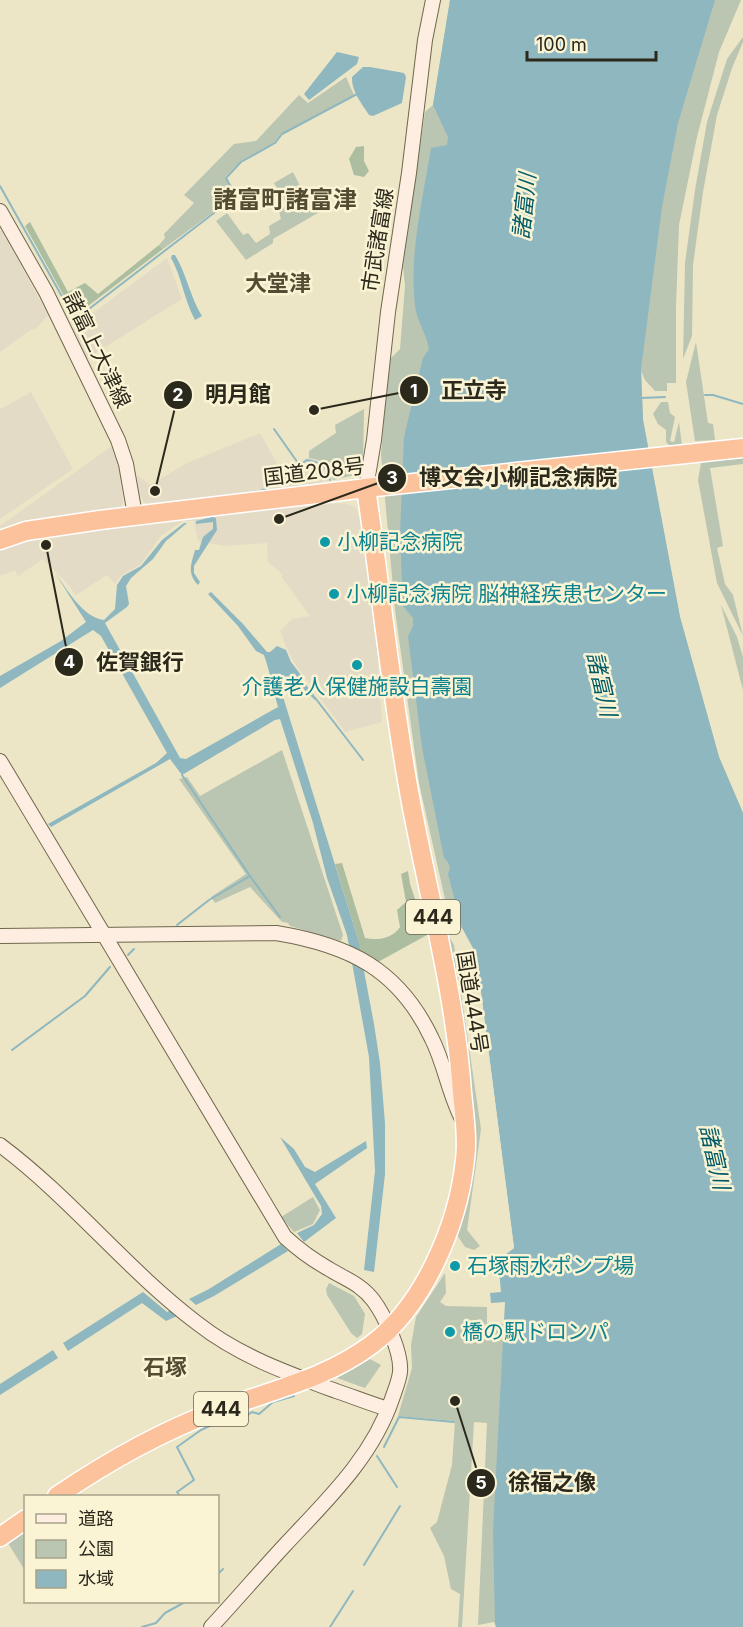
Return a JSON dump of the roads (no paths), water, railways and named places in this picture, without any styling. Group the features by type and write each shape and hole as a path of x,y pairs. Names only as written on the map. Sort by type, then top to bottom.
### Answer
{"highway":[{"name":"国道208号","path":"0,540 26,531 135,515 371,487 743,448"},
{"name":"国道444号","path":"371,487 398,727 445,970 458,1054 465,1159 455,1210 445,1239 430,1272 416,1295 389,1330"},
{"name":"444","path":"60,1495 114,1460 174,1428 304,1380 370,1346 389,1330"},
{"path":"0,1537 24,1520"}],"street":[{"name":"市武諸富線","path":"371,487 388,312 409,173 425,40 433,0"},
{"name":"諸富上大津線","path":"0,211 46,292 118,440 126,464 135,515"},
{"path":"0,761 285,1236 298,1249 363,1289 380,1310 397,1351 400,1371 388,1409 355,1468 211,1627"},
{"path":"0,936 276,933 309,939 345,951 393,981 412,1004 433,1040 454,1105 464,1123"},
{"path":"0,1145 46,1182 138,1272 197,1323 229,1345 264,1364 388,1409"}],"water":[{"name":"諸富川","path":"450,0 715,0 678,123 662,207 641,369 643,420 680,617 719,757 743,813 743,1627 496,1627 495,1622 493,1531 505,1302 491,1303 490,1293 501,1292 498,1260 514,1248 476,954 462,928 448,874 449,865 444,858 422,747 408,636 413,626 413,618 403,606 400,535 404,437 423,358 429,349 415,305 415,246 431,148 447,145 448,137 433,105"},
{"path":"337,52 359,57 357,64 309,100 304,94"},
{"path":"363,67 404,73 406,77 402,103 373,116 369,115 352,82 352,77"},
{"path":"175,255 179,263 202,316 195,320 171,258"},
{"path":"216,518 217,530 194,566 194,573 200,582 198,585 191,573 192,560 195,550 199,550 203,537 213,529 213,522 196,524 196,521"},
{"path":"187,523 166,541 153,559 131,578 126,586 129,604 105,623 180,758 186,759 278,707 264,655 256,651 238,626 208,594 211,592 267,652 277,646 286,650 291,662 301,675 300,677 317,699 315,700 296,682 286,678 282,679 280,687 358,939 374,1024 385,1123 385,1174 374,1272 364,1270 375,1171 369,1057 347,935 327,878 313,823 280,719 182,775 170,759 51,827 48,824 156,763 167,753 101,636 93,630 0,688 0,676 61,641 86,622 55,573 82,608 96,618 104,620 115,609 117,585 123,576 141,566 162,540"},
{"path":"280,1137 294,1149 305,1167 315,1172 366,1141 367,1148 315,1184 336,1218 304,1242 297,1233 314,1225 322,1214 321,1206"},
{"path":"281,1244 288,1251 214,1296 196,1305 189,1299 209,1289"},
{"path":"143,1292 167,1312 171,1310 177,1316 166,1321 142,1303 68,1351 63,1343"},
{"path":"53,1350 58,1358 0,1395 0,1384"}],"waterway":[{"path":"72,322 236,196 226,178 241,162 275,143 282,134 359,93"},
{"path":"0,186 64,300"},
{"path":"705,395 713,395 743,404"},
{"path":"641,398 665,397"},
{"path":"274,429 298,463"},
{"path":"279,479 307,460 323,466 330,480"},
{"path":"258,492 268,488"},
{"path":"316,699 363,760"},
{"path":"177,925 209,900 250,876 182,775"},
{"path":"250,876 280,917"},
{"path":"128,955 134,949"},
{"path":"12,1050 85,996 110,967"},
{"path":"491,1273 500,1272"},
{"path":"179,1495 177,1492 194,1480 177,1447 201,1430 227,1418 239,1421 252,1412 259,1414 273,1402 294,1396"},
{"path":"384,1447 399,1417 454,1422"},
{"path":"377,1456 397,1487"},
{"path":"364,1565 400,1506"},
{"path":"219,1573 223,1569"},
{"path":"330,1627 353,1591"},
{"path":"142,1627 156,1623 165,1613 183,1603"}],"place":[{"name":"正立寺","path":"314,410"},
{"name":"明月館","path":"155,491"},
{"name":"博文会小柳記念病院","path":"279,519"},
{"name":"小柳記念病院","path":"325,542"},
{"name":"佐賀銀行","path":"46,545"},
{"name":"小柳記念病院 脳神経疾患センター","path":"334,594"},
{"name":"介護老人保健施設白壽園","path":"357,665"},
{"name":"石塚雨水ポンプ場","path":"455,1266"},
{"name":"橋の駅ドロンパ","path":"450,1332"},
{"name":"徐福之像","path":"455,1401"}],"district":[{"name":"諸富町諸富津","path":"285,200"},
{"name":"大堂津","path":"278,283"},
{"name":"石塚","path":"165,1367"}]}
